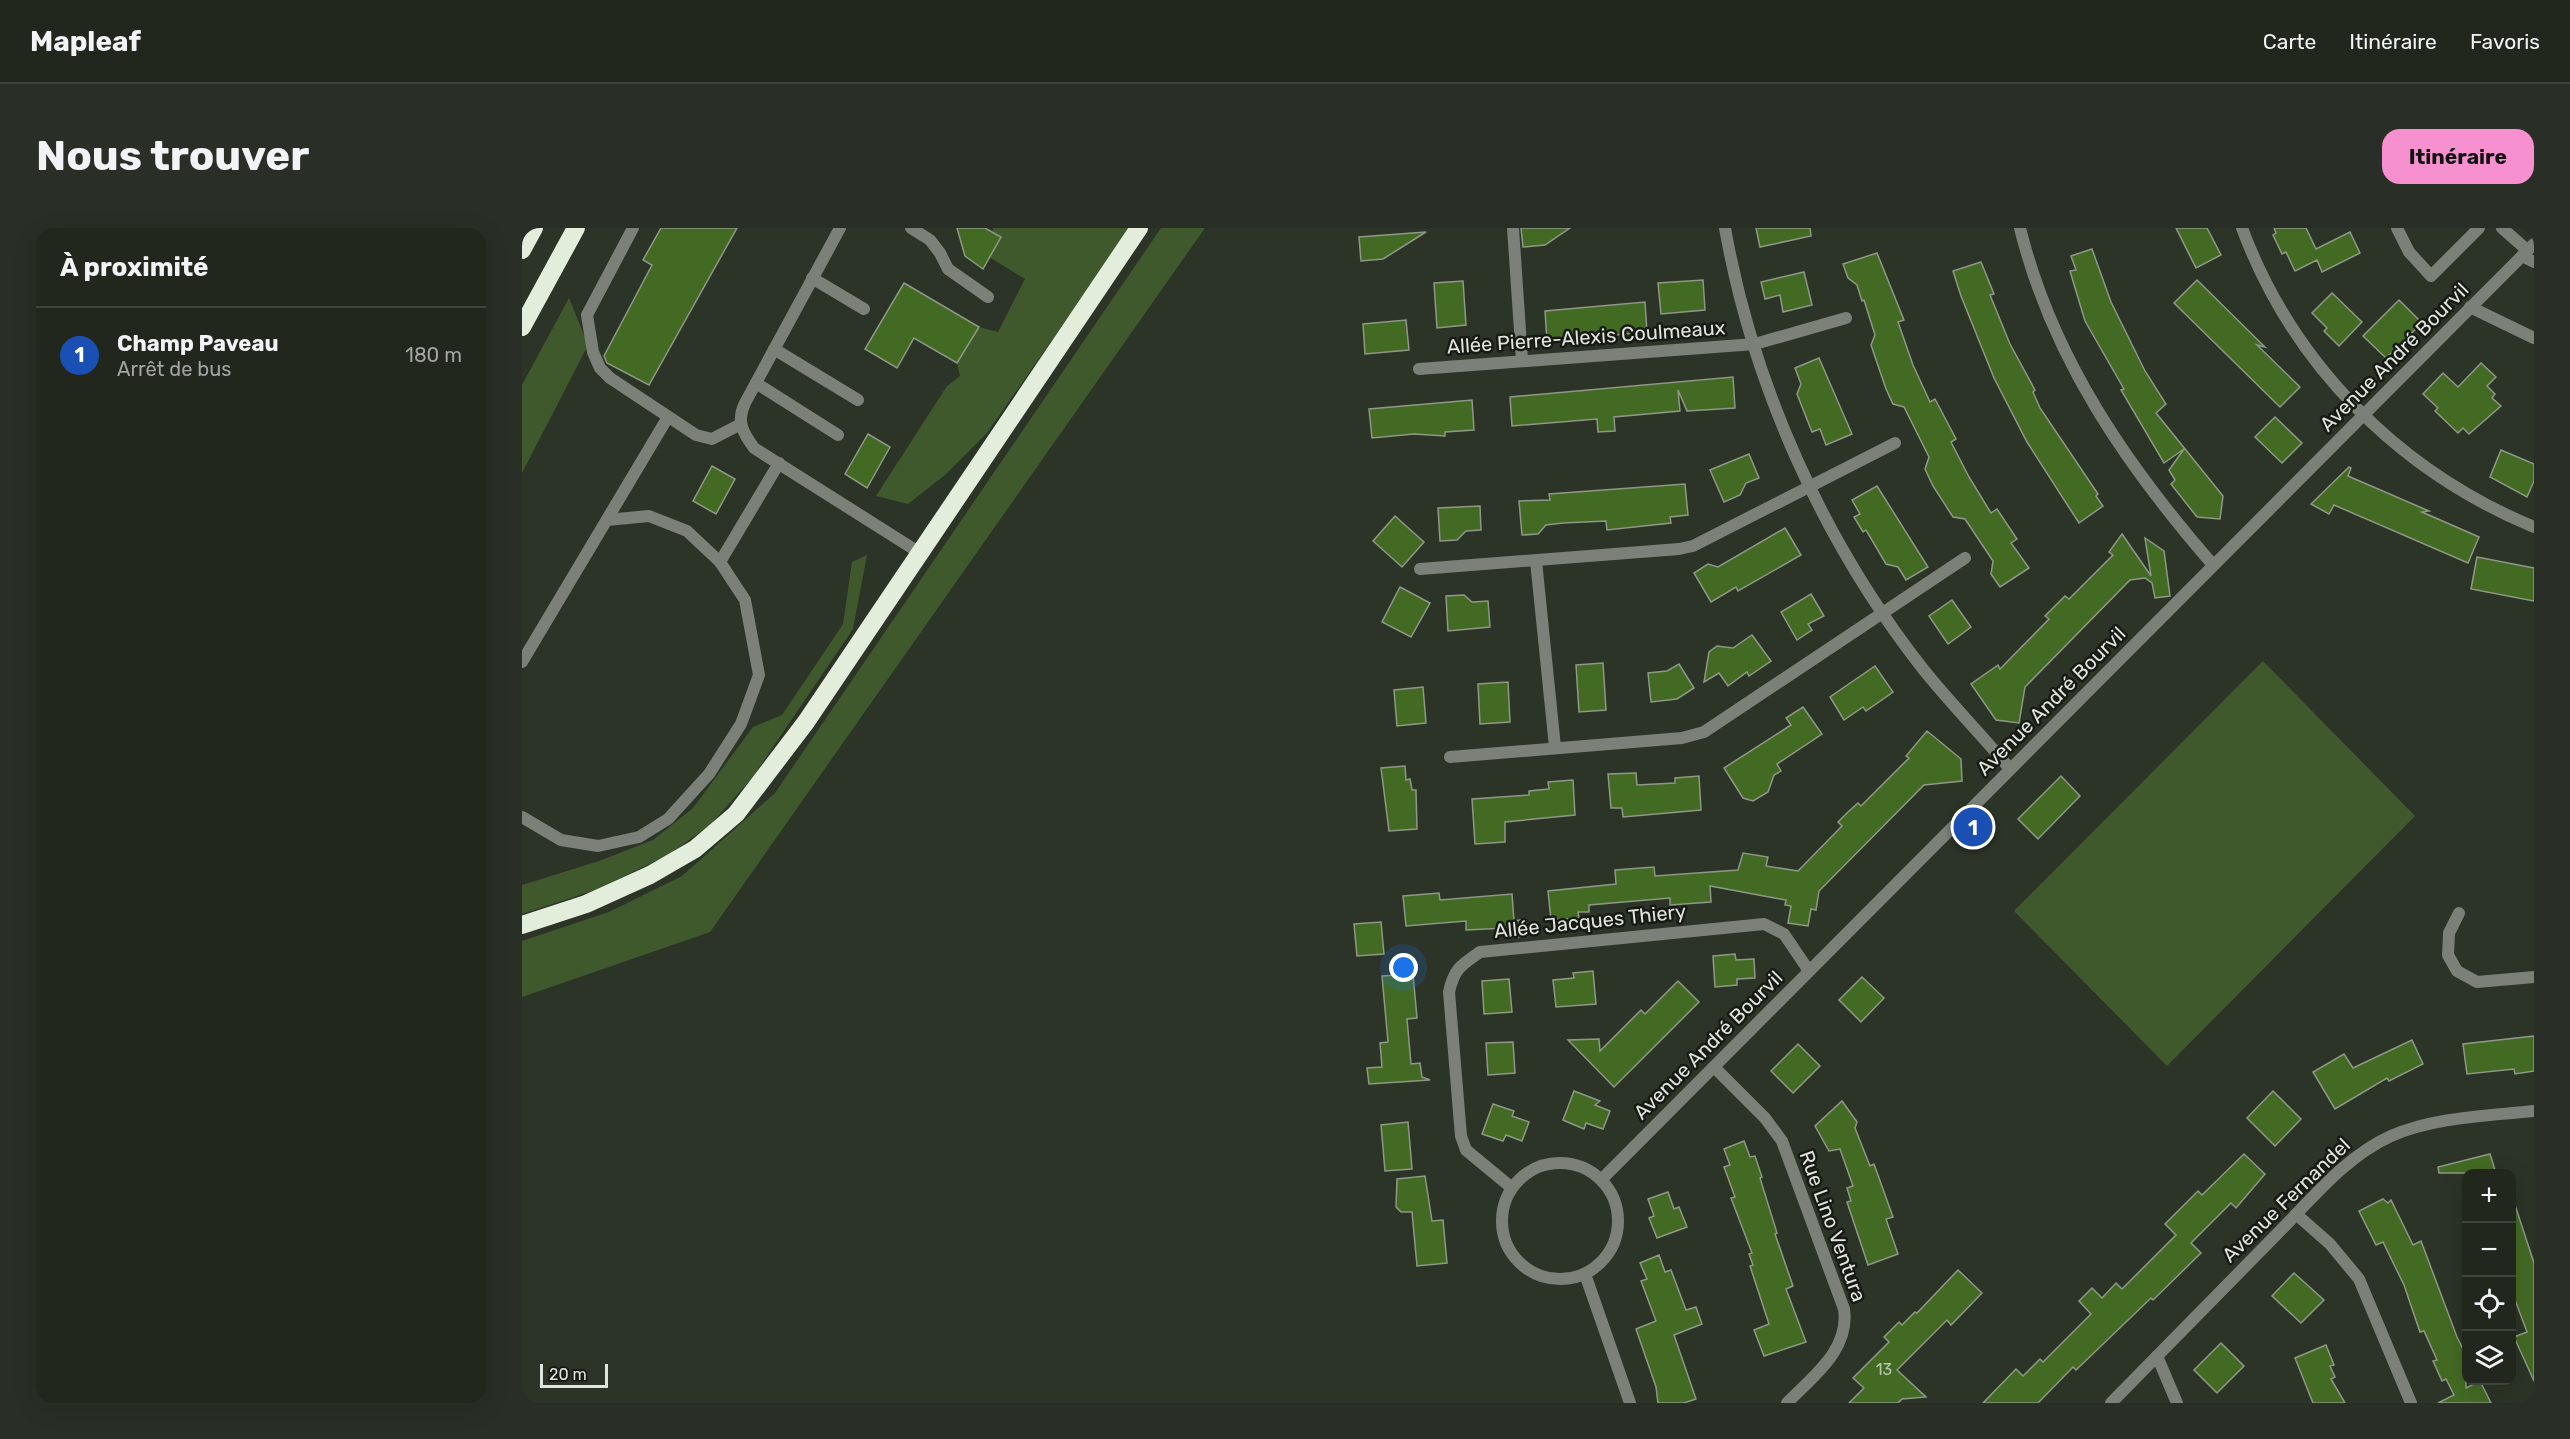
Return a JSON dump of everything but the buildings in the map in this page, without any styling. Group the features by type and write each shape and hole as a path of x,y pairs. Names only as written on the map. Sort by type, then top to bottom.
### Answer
{"highway":[{"path":"522,250 534,228"},
{"path":"522,327 576,228"},
{"path":"522,925 586,904 650,875 695,849 736,814 806,722 1139,228"}],"street":[{"path":"633,228 587,315 593,352 600,368 610,378 696,435 712,440 741,424"},
{"path":"840,228 740,413 741,424 754,448 920,553"},
{"path":"911,228 930,240 948,269 988,297"},
{"path":"1513,228 1522,360"},
{"path":"1725,228 1741,301 1755,344 1782,422 1811,487 1883,614 1944,695 2010,769"},
{"path":"2020,228 2042,297 2060,342 2097,411 2136,472 2214,565"},
{"path":"2242,228 2258,268 2287,320 2325,372 2362,416 2435,474 2483,502 2534,527"},
{"path":"2397,228 2409,252 2431,276 2479,228"},
{"path":"2502,228 2528,250 2534,262"},
{"name":"Avenue André Bourvil","path":"1602,1179 2528,250"},
{"path":"812,278 864,309"},
{"path":"2470,308 2534,338"},
{"name":"Allée Pierre-Alexis Coulmeaux","path":"1419,369 1755,344 1846,318"},
{"path":"774,349 858,400"},
{"path":"756,383 838,435"},
{"path":"522,662 668,417"},
{"path":"1420,569 1693,546 1895,443"},
{"path":"720,562 779,463"},
{"path":"522,817 561,840 598,846 639,837 668,819 709,774 741,724 759,675 745,600 720,562 687,531 649,516 607,520"},
{"path":"1450,756 1682,738 1704,732 1965,558"},
{"path":"1536,561 1555,747"},
{"path":"2459,913 2449,933 2448,955 2457,971 2477,982 2534,977"},
{"name":"Allée Jacques Thiery","path":"1512,1188 1466,1150 1461,1136 1449,992 1453,974 1464,962 1480,952 1764,924 1784,934 1809,971"},
{"name":"Rue Lino Ventura","path":"1714,1067 1766,1118 1782,1141 1844,1309 1846,1321 1838,1349 1787,1403"},
{"name":"Avenue Fernandel","path":"2111,1403 2296,1214 2360,1154 2390,1137 2433,1123 2533,1115"},
{"path":"1565,1162 1585,1167 1602,1179 1615,1198 1619,1220 1615,1242 1603,1261 1585,1274 1563,1280 1540,1276 1521,1264 1508,1248 1502,1228 1503,1207 1512,1188 1526,1173 1545,1165 1565,1162"},
{"path":"2296,1214 2330,1244 2359,1279 2411,1403"},
{"path":"1585,1274 1630,1403"},
{"path":"2157,1356 2177,1403"}],"green space":[{"path":"993,228 1130,228 987,433 945,475 908,504 876,496 947,386 960,376 957,363 979,327 998,332 1025,279 989,257"},
{"path":"1161,228 1205,228 710,932 522,997 522,941 609,912 682,876 775,793"},
{"path":"569,298 588,345 522,473 522,385"},
{"path":"867,555 853,629 752,778 710,825 668,855 595,890 522,914 522,885 599,861 653,840 693,808 753,727 782,715 843,624 852,562"},
{"path":"2263,661 2415,816 2167,1066 2014,911"}],"place":[{"name":"Champ Paveau","path":"1973,827"}]}
